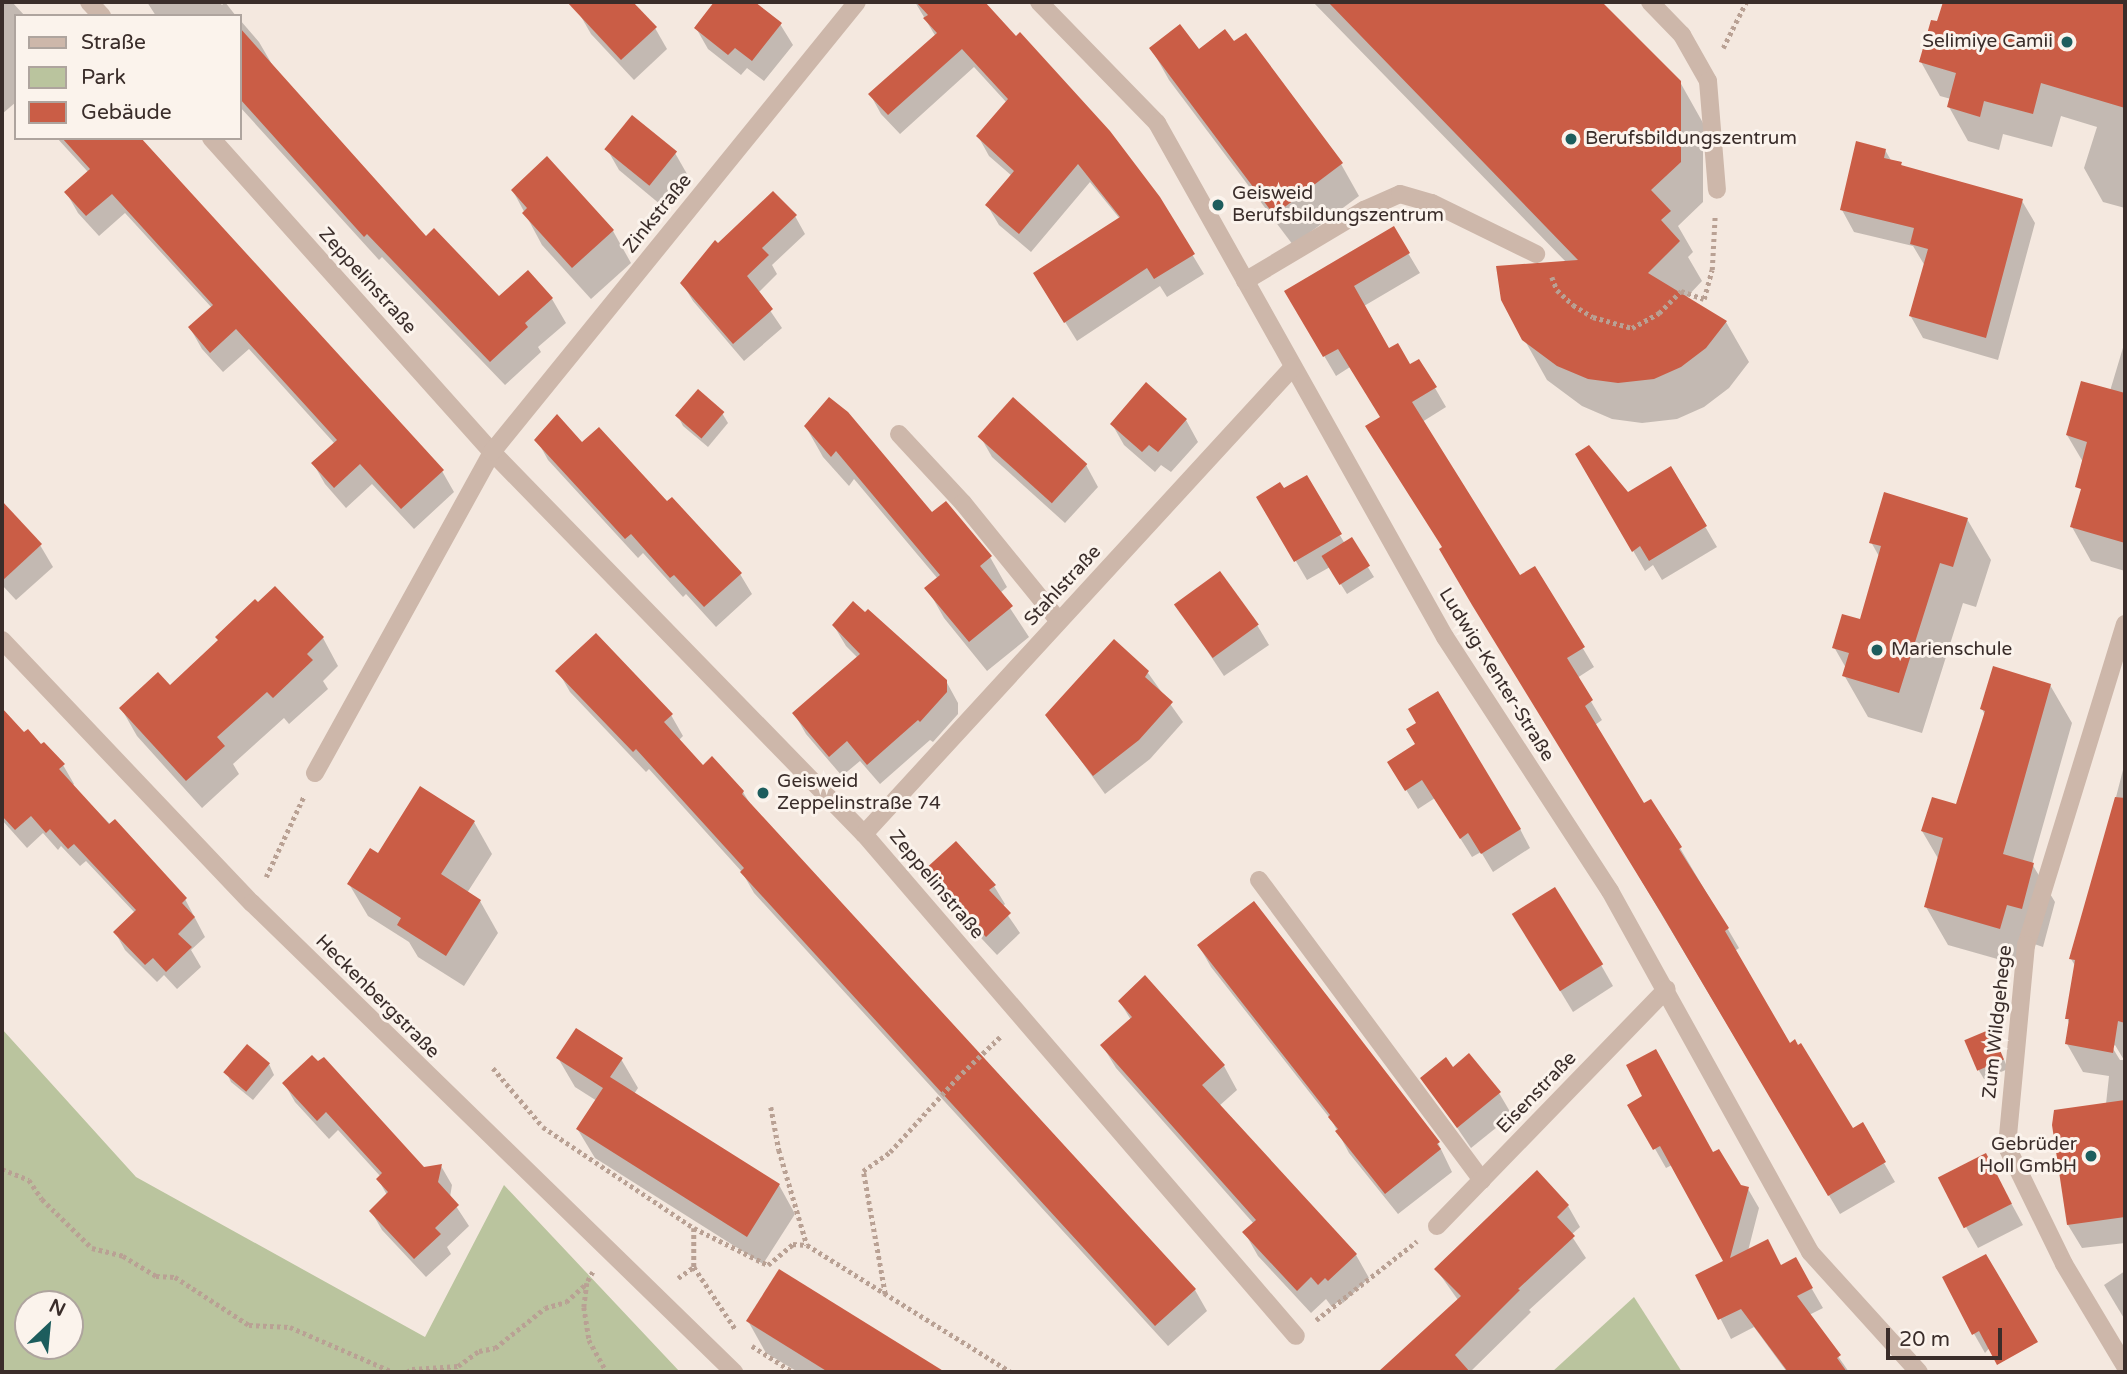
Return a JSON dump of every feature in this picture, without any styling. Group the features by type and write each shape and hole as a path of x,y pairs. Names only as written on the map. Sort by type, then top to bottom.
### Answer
{"street":[{"name":"Zinkstraße","path":"492,452 857,2"},
{"name":"Ludwig-Kenter-Straße","path":"1038,2 1157,123 1445,638 1610,891 1667,989 1810,1252 1919,1372"},
{"path":"1650,2 1682,35 1708,81 1717,190"},
{"name":"Zeppelinstraße","path":"213,140 492,452 864,834 1296,1336"},
{"path":"1245,281 1364,210 1401,194 1432,203 1536,254"},
{"name":"Stahlstraße","path":"864,834 1293,367"},
{"path":"899,434 963,503 1059,621"},
{"path":"315,774 492,452"},
{"name":"Zum Wildgehege","path":"2125,624 2026,945 2007,1147 2064,1264 2125,1366"},
{"name":"Heckenbergstraße","path":"2,639 252,903 734,1372"},
{"path":"1259,880 1482,1180"},
{"name":"Eisenstraße","path":"1437,1226 1667,989"}],"path":[{"path":"1708,81 1746,2"},
{"path":"1536,254 1546,260 1557,290 1573,305 1593,317 1632,328 1658,313 1681,291 1704,299 1712,270 1717,190"},
{"path":"278,852 315,774"},
{"path":"885,1295 863,1171 890,1152 957,1078 1021,1018"},
{"path":"493,1068 543,1127 694,1228 768,1265 793,1244 807,1245 1011,1372"},
{"path":"771,1107 779,1150 807,1245"},
{"path":"2,1169 29,1180 42,1199 92,1248 124,1256 156,1276 176,1277 249,1325 290,1327 393,1372"},
{"path":"1296,1336 1437,1226"},
{"path":"694,1228 694,1266 743,1338"},
{"path":"407,1372 412,1369 458,1366 479,1351 495,1348 545,1308 566,1302 587,1283 607,1251"},
{"path":"587,1283 584,1307 589,1340 607,1372"},
{"path":"748,1344 793,1372"}],"green space":[{"path":"2,1029 136,1177 425,1337 504,1185 680,1372 2,1372"},
{"path":"1634,1297 1682,1372 1552,1372"}],"building":[{"path":"567,2 633,2 657,27 621,60"},
{"path":"714,2 755,2 782,23 752,61 735,48 728,55 694,28"},
{"path":"916,2 985,2 1016,36 1020,32 1110,131 1160,197 1195,254 1154,279 1147,268 1064,323 1033,273 1120,217 1078,164 1019,234 985,205 1014,171 976,136 1008,99 962,49 888,115 868,94 937,33 923,18 928,15"},
{"name":"Berufsbildungszentrum","path":"1328,2 1602,2 1681,81 1681,162 1651,190 1671,211 1661,220 1680,241 1648,273 1727,321 1706,348 1681,367 1654,379 1618,383 1588,379 1557,366 1522,340 1501,300 1496,266 1578,260"},
{"path":"1943,2 2125,2 2125,108 2041,83 2033,114 1984,101 1980,117 1947,107 1956,73 1919,62 1931,20 1937,21"},
{"path":"1180,24 1199,49 1225,29 1234,41 1246,33 1343,163 1274,215 1149,48"},
{"path":"242,30 426,236 434,228 499,296 528,270 553,298 525,323 528,327 490,362 367,234 364,237 242,101"},
{"path":"632,115 677,152 649,186 604,149"},
{"path":"64,140 143,140 444,470 401,509 360,464 334,488 311,463 337,440 236,329 210,353 188,327 213,305 112,194 86,216 64,192 90,169"},
{"path":"1856,141 1886,149 1884,158 1902,162 1901,165 2023,199 1986,338 1909,316 1928,249 1910,244 1914,228 1840,210"},
{"path":"547,156 614,230 572,268 522,213 527,208 511,190"},
{"path":"773,191 797,215 762,248 769,255 747,276 773,309 733,344 680,283 715,240 718,243"},
{"path":"1394,226 1410,253 1354,286 1389,348 1398,343 1410,364 1419,359 1437,387 1412,402 1520,575 1535,566 1585,647 1567,658 1593,700 1585,706 1644,803 1651,799 1682,847 1679,849 1729,928 1725,931 1790,1043 1795,1039 1798,1045 1801,1043 1853,1128 1863,1122 1886,1162 1828,1196 1661,913 1472,605 1439,549 1442,547 1365,426 1380,417 1338,349 1323,357 1284,291"},
{"path":"2081,381 2125,393 2125,543 2070,527 2081,489 2075,487 2087,442 2066,435"},
{"path":"1146,382 1187,419 1158,452 1149,445 1142,452 1110,424"},
{"path":"698,389 724,412 701,438 675,415"},
{"path":"829,397 848,412 932,512 946,501 992,556 980,566 1013,606 969,642 924,588 940,575 836,451 831,457 804,426"},
{"path":"1013,397 1087,464 1052,503 978,436"},
{"path":"557,414 582,442 599,427 667,501 672,497 742,573 704,607 674,575 670,578 631,534 625,539 534,440"},
{"path":"1589,445 1628,492 1671,466 1707,526 1649,561 1640,546 1632,552 1575,454"},
{"path":"1307,475 1342,534 1294,562 1256,497 1280,482 1284,488"},
{"path":"1884,492 1968,518 1953,567 1940,563 1899,693 1842,676 1849,653 1832,648 1842,614 1860,619 1881,546 1869,543"},
{"path":"2,501 42,544 2,581"},
{"path":"1352,537 1370,566 1339,585 1321,556"},
{"path":"1220,571 1259,624 1213,658 1174,605"},
{"path":"275,586 324,637 307,654 313,660 273,698 267,692 217,737 225,746 186,781 119,708 158,672 170,685 218,640 215,637 255,599 258,602"},
{"path":"853,601 865,612 868,609 947,680 947,692 920,722 918,720 867,765 847,741 829,757 792,713 860,654 832,625"},
{"path":"596,633 673,714 664,722 703,765 712,756 744,791 742,794 1196,1289 1155,1326 740,872 744,868 636,749 633,752 555,671"},
{"path":"1114,639 1149,671 1145,677 1173,702 1139,740 1093,776 1045,715"},
{"path":"1993,666 2051,684 2003,854 2034,863 2022,909 2007,905 2000,929 1924,907 1943,838 1921,831 1932,797 1956,804 1985,711 1980,709"},
{"path":"1438,691 1521,829 1481,854 1468,833 1460,839 1422,780 1405,791 1387,762 1415,744 1406,729 1416,723 1408,709"},
{"path":"2,708 24,732 28,729 41,744 44,742 65,764 59,769 109,824 115,819 187,898 182,903 195,917 178,934 192,947 166,972 153,958 145,965 113,932 136,910 74,844 68,849 50,829 46,833 31,816 15,830 2,816"},
{"path":"420,786 475,821 441,874 481,900 446,956 397,925 401,918 347,884 370,848 378,853"},
{"path":"2115,797 2125,798 2125,1023 2118,1021 2113,1053 2065,1044 2069,1019 2065,1019 2075,960 2069,959"},
{"path":"956,841 996,885 989,890 1011,913 986,937 923,871"},
{"path":"1555,887 1603,964 1560,991 1512,914"},
{"path":"1254,901 1440,1142 1437,1144 1441,1149 1385,1194 1335,1131 1338,1129 1328,1117 1330,1115 1197,945"},
{"path":"1145,975 1225,1065 1202,1085 1357,1254 1328,1281 1325,1278 1318,1285 1311,1277 1297,1291 1242,1232 1256,1220 1100,1045 1132,1017 1118,1001"},
{"path":"576,1028 623,1058 610,1077 780,1184 747,1237 576,1129 603,1088 556,1058"},
{"path":"1991,1029 2004,1059 1977,1071 1964,1040"},
{"path":"247,1044 270,1063 246,1092 223,1072"},
{"path":"1656,1049 1713,1152 1719,1149 1741,1185 1749,1187 1730,1258 1768,1239 1781,1265 1796,1257 1813,1288 1797,1296 1841,1355 1837,1358 1847,1372 1788,1372 1741,1309 1718,1320 1695,1275 1723,1261 1660,1146 1653,1150 1627,1105 1642,1096 1626,1065"},
{"path":"1469,1053 1501,1092 1457,1128 1420,1078 1446,1057 1453,1067"},
{"path":"312,1055 318,1061 324,1057 424,1167 442,1164 438,1182 459,1205 435,1228 441,1234 414,1259 369,1211 388,1192 376,1179 382,1173 326,1112 317,1121 282,1083"},
{"name":"Gebrüder Holl GmbH","path":"2125,1100 2125,1217 2067,1225 2052,1125 2054,1110"},
{"path":"1986,1153 2012,1204 1964,1228 1938,1178"},
{"path":"1537,1170 1569,1205 1557,1217 1575,1236 1518,1289 1520,1290 1455,1355 1470,1372 1378,1372 1461,1296 1434,1269"},
{"path":"1986,1254 2038,1342 1997,1365 1979,1331 1972,1335 1942,1277"},
{"path":"779,1269 945,1372 828,1372 746,1321"}],"place":[{"name":"Selimiye Camii","path":"2067,42"},
{"name":"Berufsbildungszentrum","path":"1571,139"},
{"name":"Geisweid Berufsbildungszentrum","path":"1218,205"},
{"name":"Marienschule","path":"1877,650"},
{"name":"Geisweid Zeppelinstraße 74","path":"763,793"},
{"name":"Gebrüder Holl GmbH","path":"2091,1156"}]}
